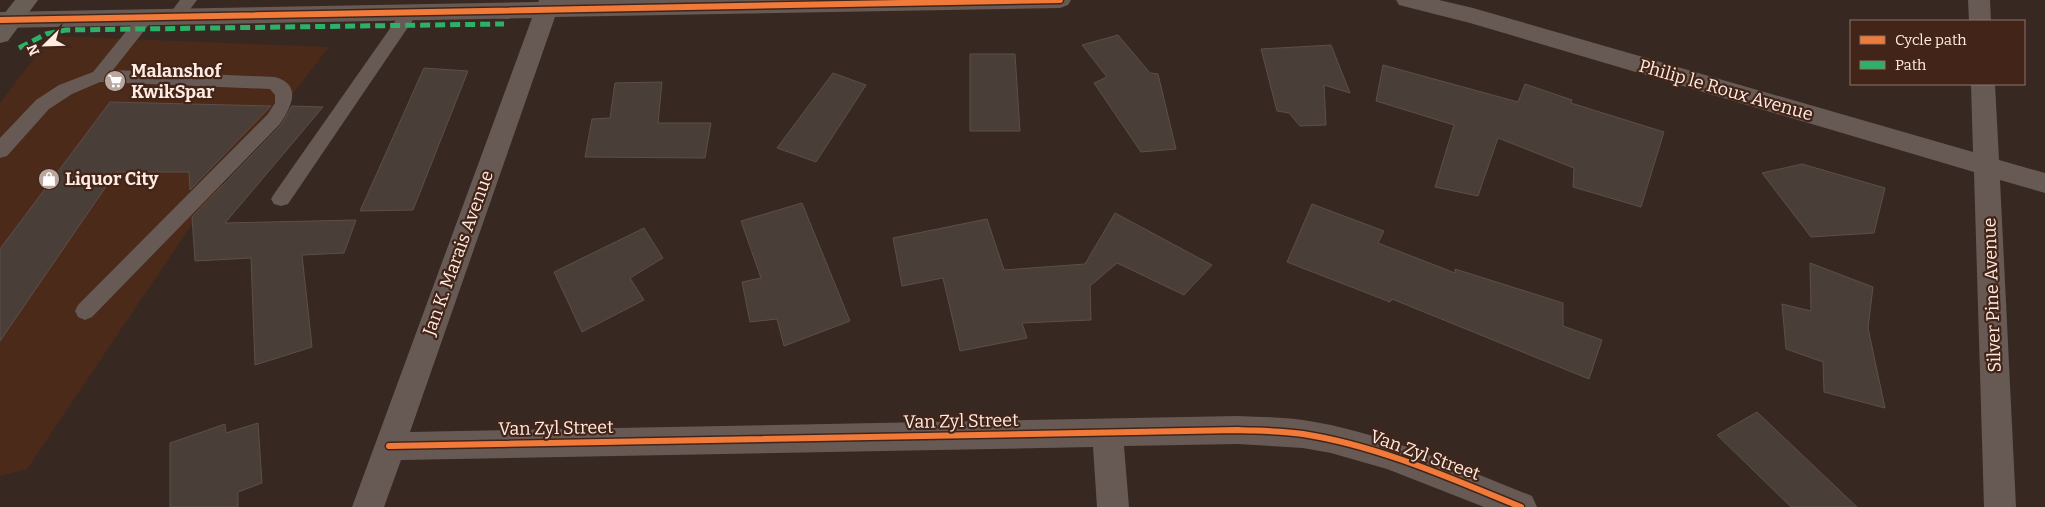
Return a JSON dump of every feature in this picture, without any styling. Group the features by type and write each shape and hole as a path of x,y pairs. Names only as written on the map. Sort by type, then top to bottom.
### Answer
{"main road":[{"path":"4,24 27,0"}],"street":[{"path":"4,24 147,17 182,8 411,11 548,4 1060,0"},
{"name":"Philip le Roux Avenue","path":"1406,0 1473,16 2045,183"},
{"path":"1979,0 1980,20"},
{"name":"Jan K. Marais Avenue","path":"368,507 548,4"},
{"name":"Silver Pine Avenue","path":"1983,85 2000,507"},
{"name":"Van Zyl Street","path":"389,446 1108,434 1238,430 1303,434 1360,447 1409,462 1520,507"},
{"path":"1108,434 1113,507"}],"lane":[{"path":"281,199 411,11"},
{"path":"99,76 147,17"},
{"path":"0,151 8,132 50,97 99,76 275,83 284,93 284,104 274,119 85,311"}],"shaded area":[{"path":"51,36 329,47 192,224 27,469 0,476 0,103"}],"building":[{"path":"1118,35 1150,73 1158,74 1176,149 1141,152 1094,83 1107,77 1082,45"},
{"path":"1331,45 1350,93 1324,85 1326,125 1300,126 1289,113 1277,111 1261,49"},
{"path":"970,54 1015,54 1020,131 970,131"},
{"path":"1383,65 1518,102 1525,84 1572,100 1571,103 1664,132 1641,207 1573,187 1574,168 1498,138 1478,196 1435,187 1454,125 1376,101"},
{"path":"424,68 468,71 413,210 360,211"},
{"path":"833,73 866,85 816,162 777,148"},
{"path":"662,82 658,123 711,123 705,158 585,157 592,119 610,118 615,83"},
{"path":"110,102 271,106 190,190 189,172 116,172 0,341 0,249"},
{"path":"292,106 323,107 225,223 356,220 344,253 302,255 312,347 255,365 251,258 195,261 192,217 281,125"},
{"path":"1802,164 1885,188 1874,233 1811,237 1762,173"},
{"path":"802,203 850,321 784,346 777,319 750,322 742,282 761,278 741,221"},
{"path":"1312,204 1384,231 1378,243 1455,273 1455,269 1563,303 1563,326 1602,340 1589,379 1392,299 1390,302 1287,262"},
{"path":"1115,213 1212,265 1184,295 1117,263 1090,286 1091,320 1022,323 1027,338 960,351 943,278 902,286 893,238 987,219 1004,270 1085,264"},
{"path":"644,228 663,258 630,278 644,300 582,332 554,272"},
{"path":"1810,263 1873,287 1868,328 1885,408 1824,392 1823,362 1786,349 1782,304 1811,311"},
{"path":"1757,412 1857,507 1791,507 1717,435"},
{"path":"258,423 262,483 238,492 238,507 170,507 170,443 225,424 226,433"}],"marked path":[{"path":"19,48 46,34 66,30 504,24"}],"cycle path":[{"path":"0,20 1060,0"},
{"path":"389,446 1238,430 1279,432 1303,434 1359,446 1441,474 1521,507"}],"place":[{"name":"Malanshof KwikSpar","path":"115,81"},
{"name":"Liquor City","path":"49,179"}]}
